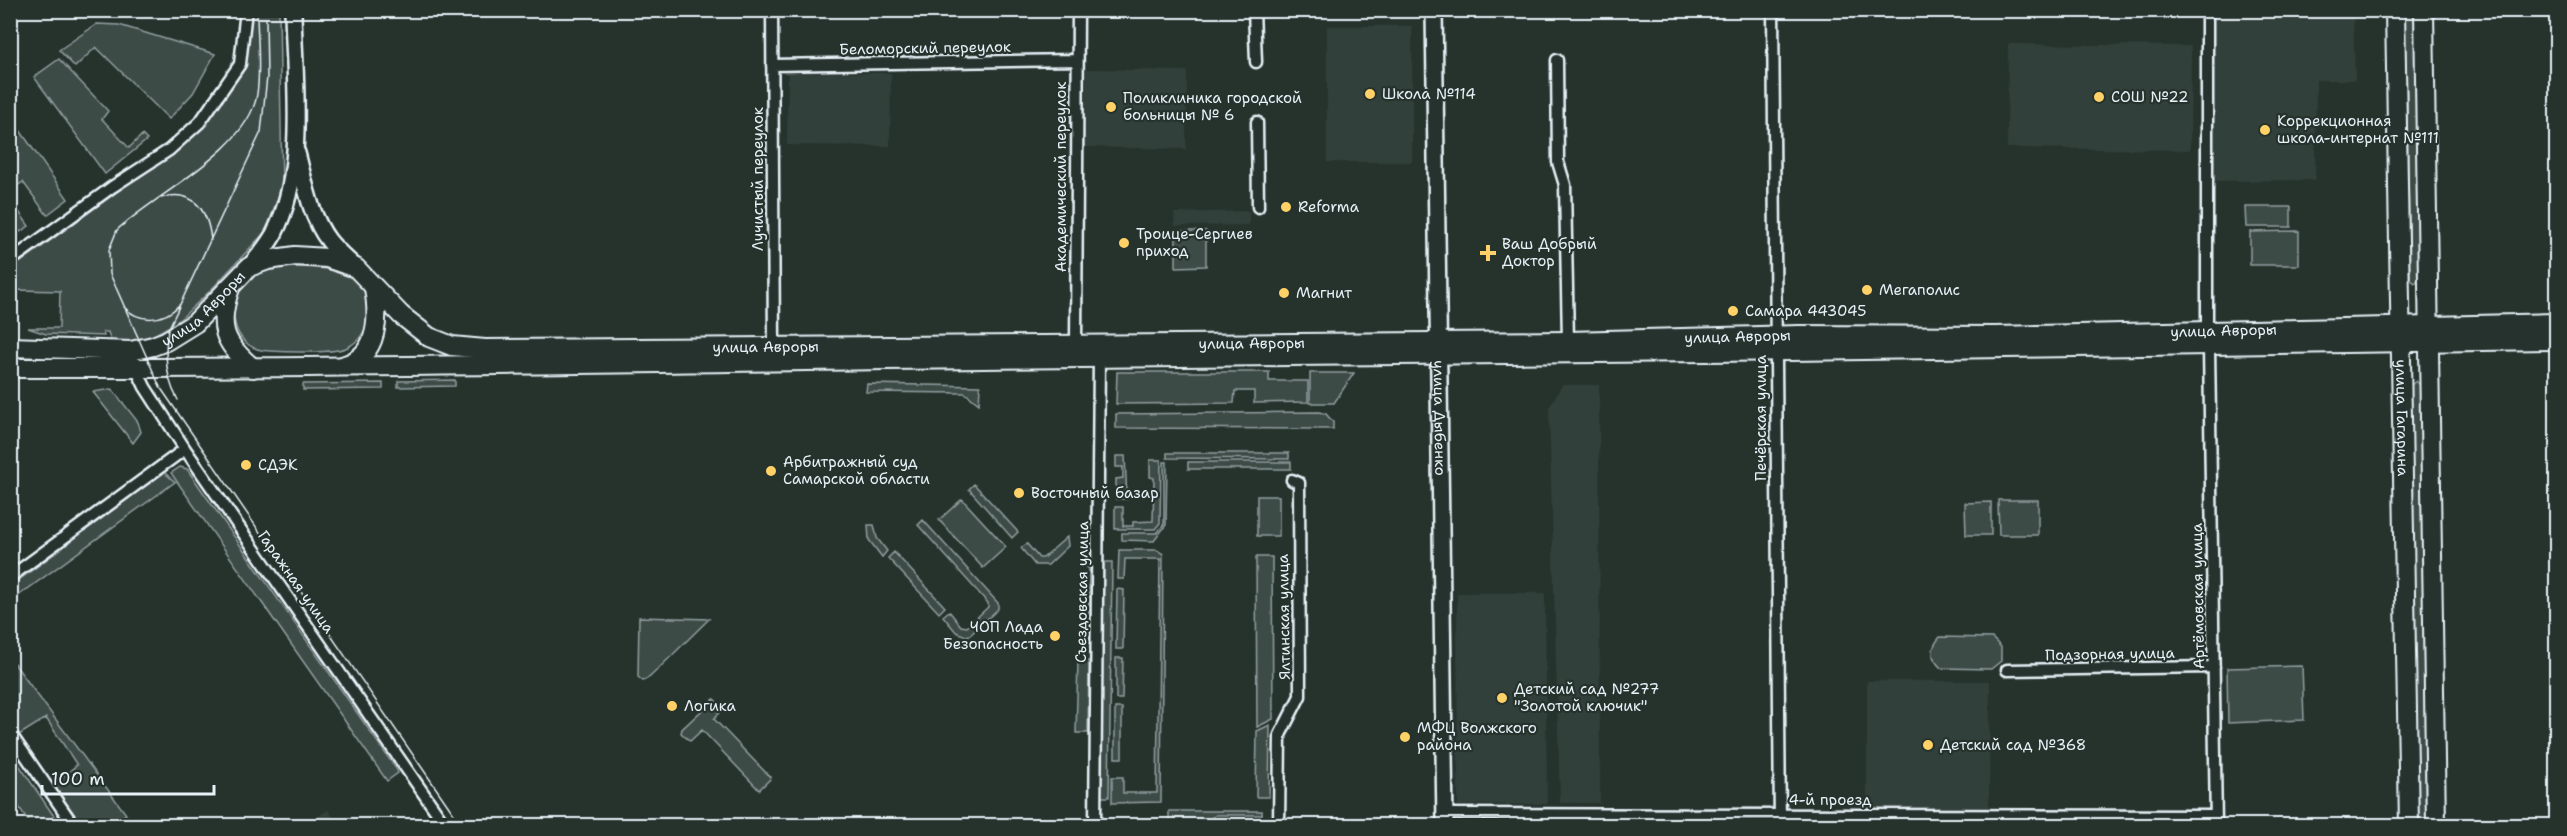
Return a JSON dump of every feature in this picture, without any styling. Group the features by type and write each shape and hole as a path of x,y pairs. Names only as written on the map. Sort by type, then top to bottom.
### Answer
{"main road":[{"path":"249,267 263,250 279,222 288,192 295,145 293,10"},
{"name":"улица Дыбенко","path":"1434,10 1445,820"},
{"name":"улица Гагарина","path":"2395,10 2409,825"},
{"name":"улица Гагарина","path":"2424,10 2436,825"},
{"path":"295,145 315,216 331,243 356,268"},
{"name":"улица Авроры","path":"10,368 133,359 195,323 249,267 280,258 304,256 327,258 356,268 415,327 441,343 463,348 774,348 1076,344 1439,348 1568,341 1775,344"},
{"path":"230,288 224,314 225,333 234,352 253,368"},
{"path":"340,366 357,360 372,340 378,321 374,288"},
{"name":"улица Авроры","path":"10,347 253,368 582,366 1099,358 1439,348 1775,344 1995,336 2209,348 2428,335 2556,323"},
{"name":"улица Авроры","path":"2428,335 2556,340"}],"street":[{"path":"10,261 112,187 169,150 200,122 240,64 246,10"},
{"name":"Лучистый переулок","path":"772,10 774,348"},
{"name":"Академический переулок","path":"1076,344 1078,10"},
{"path":"1254,10 1256,62"},
{"name":"Печёрская улица","path":"1773,10 1780,820"},
{"name":"Артёмовская улица","path":"2207,10 2216,821"},
{"name":"Беломорский переулок","path":"772,65 1077,60"},
{"path":"1557,60 1558,162 1565,185 1568,341"},
{"path":"1257,122 1258,207"},
{"name":"Съездовская улица","path":"1095,825 1099,358"},
{"name":"Гаражная улица","path":"133,359 185,449 446,825"},
{"path":"10,577 185,449"},
{"name":"Ялтинская улица","path":"1279,825 1281,735 1300,696 1299,483 1292,480"},
{"name":"Подзорная улица","path":"2007,670 2214,668"},
{"path":"10,734 74,825"},
{"name":"4-й проезд","path":"1445,820 2216,821"}],"shaded area":[{"path":"248,11 279,11 282,186 266,231 209,292 177,322 152,336 112,344 108,332 103,332 104,336 46,334 28,328 59,328 60,291 17,290 17,321 11,321 10,273 15,269 14,267 176,149 205,124 230,88"},
{"name":"Коррекционная школа-интернат №111","path":"2213,11 2353,11 2355,80 2316,80 2315,180 2214,181"},
{"path":"2405,11 2414,11 2419,279 2415,283 2410,279"},
{"path":"97,24 119,25 215,54 193,93 169,119 96,47 75,67 59,50"},
{"name":"Школа №114","path":"1327,26 1412,26 1412,162 1327,162"},
{"name":"СОШ №22","path":"2008,44 2191,46 2190,150 2007,148"},
{"path":"59,59 108,111 102,119 129,148 142,135 147,140 105,174 34,77"},
{"path":"1086,69 1187,71 1186,149 1085,147"},
{"path":"788,72 891,73 890,146 787,145"},
{"path":"10,116 68,199 47,215 23,182 11,190"},
{"path":"10,199 29,226 20,232 11,218"},
{"path":"2245,207 2291,207 2291,227 2246,227"},
{"path":"1249,211 1249,225 1175,226 1174,213"},
{"path":"1176,231 1206,231 1206,266 1176,267"},
{"path":"2299,231 2299,265 2250,265 2250,232"},
{"path":"301,267 330,269 357,280 368,296 369,304 365,328 361,336 348,347 322,352 270,351 256,349 246,343 235,322 234,310 243,286 252,277 269,269"},
{"path":"1117,372 1269,372 1269,381 1308,381 1308,402 1254,403 1254,391 1235,391 1234,403 1116,404"},
{"path":"1310,373 1354,373 1334,403 1310,403"},
{"path":"455,380 455,386 398,387 398,381"},
{"path":"2416,381 2420,385 2426,826 2416,825 2411,385"},
{"path":"383,383 383,389 303,390 303,384"},
{"path":"867,384 980,386 979,404 965,393 866,392"},
{"path":"1562,385 1599,385 1600,803 1560,803 1549,408"},
{"path":"112,389 138,422 141,432 133,443 93,392"},
{"path":"1319,412 1326,414 1333,422 1333,429 1116,428 1116,414"},
{"path":"1167,453 1289,453 1289,459 1167,458"},
{"path":"1116,456 1125,456 1127,499 1116,499 1116,479 1123,478 1123,467 1116,467"},
{"path":"1150,460 1161,460 1160,523 1155,529 1115,529 1115,507 1123,507 1123,526 1133,526 1133,522 1153,521 1154,478 1150,477"},
{"path":"1164,462 1167,462 1166,525 1154,541 1122,540 1122,533 1157,533 1164,524"},
{"path":"1188,462 1291,462 1291,469 1188,469"},
{"path":"180,467 187,469 397,770 398,773 387,781 171,473"},
{"path":"164,472 175,482 11,601 11,586"},
{"path":"974,484 1018,532 1012,538 969,489"},
{"path":"1257,496 1279,496 1279,536 1257,536"},
{"path":"962,499 1006,547 983,568 939,520"},
{"path":"1998,500 2038,500 2038,535 1999,535"},
{"path":"1991,502 1991,535 1966,535 1965,503"},
{"path":"923,520 998,603 998,609 970,635 966,636 956,632 943,616 949,611 961,626 967,627 988,607 988,603 918,525"},
{"path":"868,525 874,525 877,538 887,551 882,557 869,540"},
{"path":"1067,537 1068,546 1048,565 1035,565 1021,548 1027,544 1039,558 1043,558"},
{"path":"1119,550 1157,550 1163,554 1161,802 1112,803 1112,777 1123,777 1123,793 1157,793 1160,559 1125,559 1124,579 1118,579"},
{"path":"894,552 945,607 939,613 888,558"},
{"path":"1086,555 1091,556 1090,639 1087,639 1089,569 1080,561"},
{"path":"1256,557 1272,557 1273,719 1257,727"},
{"path":"1103,562 1112,562 1109,797 1097,797 1097,775 1101,775"},
{"path":"1117,589 1124,590 1123,649 1116,649"},
{"name":"Детский сад №277 \"Золотой ключик\"","path":"1457,593 1545,593 1547,804 1458,805"},
{"path":"639,617 709,619 650,677 643,681 638,677"},
{"path":"1940,637 1992,638 2001,647 2001,661 1991,669 1941,668 1933,657 1934,645"},
{"path":"10,658 126,814 111,825 82,825 53,784 77,765 46,718 19,735 11,722"},
{"path":"1116,658 1123,658 1122,699 1116,699"},
{"path":"1078,661 1089,661 1088,733 1076,733"},
{"path":"2302,666 2304,720 2228,723 2227,668"},
{"name":"Детский сад №368","path":"1867,681 1990,681 1989,809 1867,809"},
{"path":"714,699 723,708 714,719 771,778 759,790 702,730 690,741 681,733 682,729"},
{"path":"1115,708 1122,708 1122,758 1115,758"},
{"path":"1270,725 1269,797 1256,797 1257,731"},
{"path":"11,753 60,825 31,825 11,795"},
{"path":"328,810 339,825 305,825"},
{"path":"1169,811 1262,811 1262,815 1216,815 1202,825 1169,826"},
{"path":"2205,820 2205,825 2012,826 2012,821"}],"tram line":[{"path":"257,10 258,84 250,114 237,133 219,152 117,230 109,250 110,274 160,387 462,826"},
{"path":"178,400 167,366 168,330 261,132 267,77 266,19"},
{"path":"161,198 182,196 197,204 207,220 211,240"},
{"path":"124,307 137,316 152,318 166,315 179,305"}],"place":[{"name":"Школа №114","path":"1370,94"},
{"name":"СОШ №22","path":"2099,97"},
{"name":"Поликлиника городской больницы № 6","path":"1111,107"},
{"name":"Коррекционная школа-интернат №111","path":"2265,130"},
{"name":"Reforma","path":"1286,207"},
{"name":"Троице-Сергиев приход","path":"1124,243"},
{"name":"Ваш Добрый Доктор","path":"1488,253"},
{"name":"Мегаполис","path":"1867,290"},
{"name":"Магнит","path":"1284,293"},
{"name":"Самара 443045","path":"1733,311"},
{"name":"СДЭК","path":"246,465"},
{"name":"Арбитражный суд Самарской области","path":"771,471"},
{"name":"Восточный базар","path":"1019,493"},
{"name":"ЧОП Лада Безопасность","path":"1055,636"},
{"name":"Детский сад №277 \"Золотой ключик\"","path":"1502,698"},
{"name":"Логика","path":"672,706"},
{"name":"МФЦ Волжского района","path":"1405,737"},
{"name":"Детский сад №368","path":"1928,745"}]}
